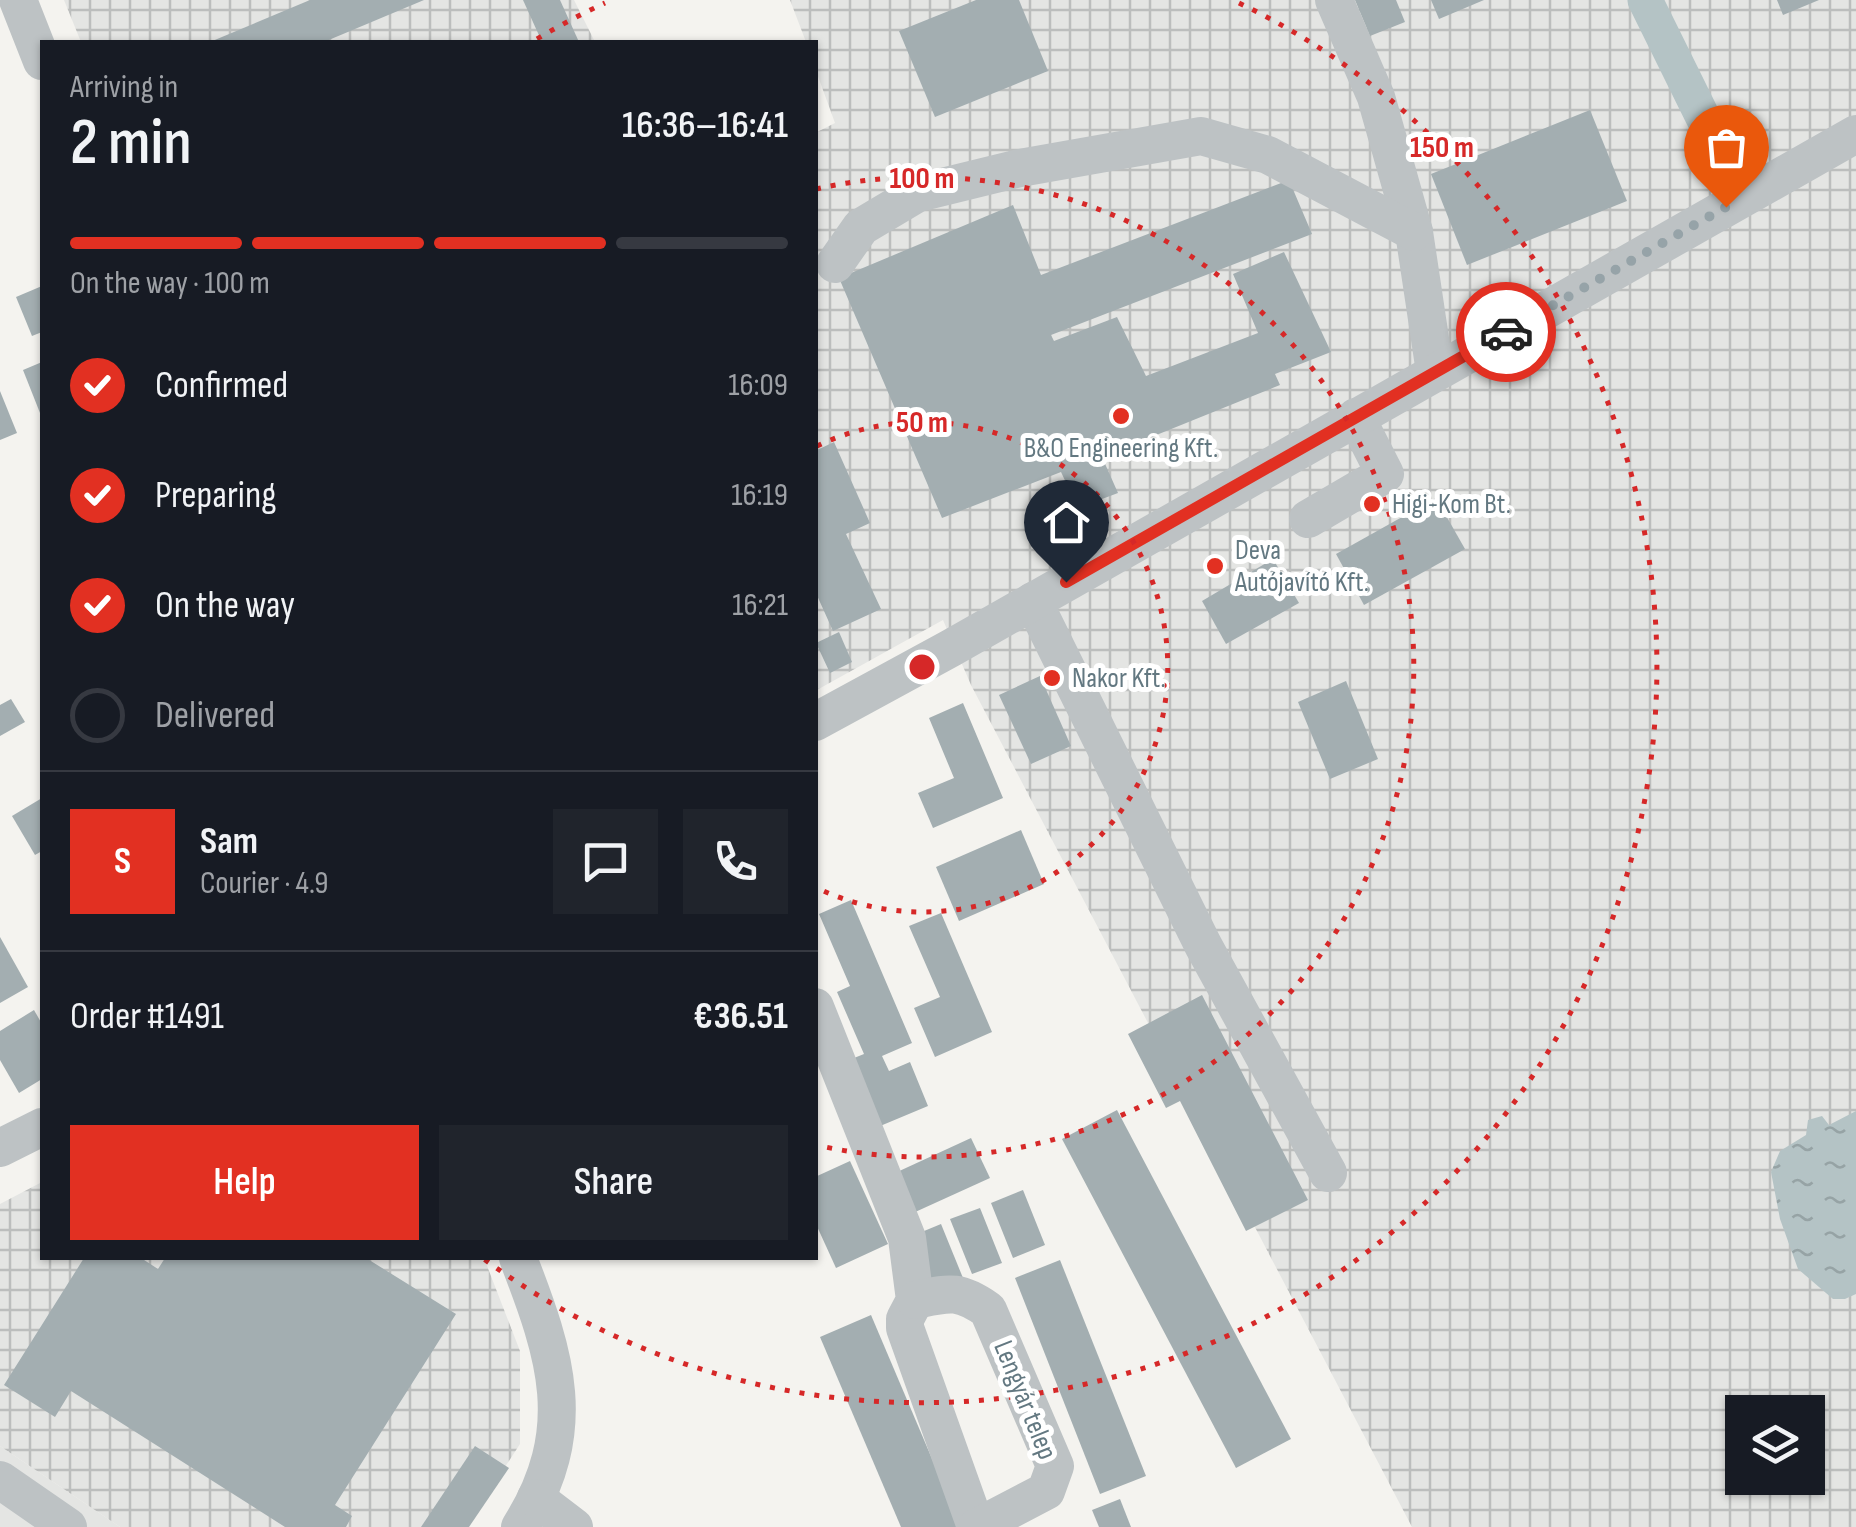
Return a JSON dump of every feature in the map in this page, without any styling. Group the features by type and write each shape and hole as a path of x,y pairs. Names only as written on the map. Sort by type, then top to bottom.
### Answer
{"street":[{"path":"18,0 40,56"},
{"path":"1334,0 1376,97 1414,232 1434,372"},
{"path":"818,720 1856,134"},
{"path":"835,264 862,227 918,194 1020,168 1200,136 1268,156 1414,232"},
{"path":"1308,519 1385,474 1356,417"},
{"path":"1033,601 1203,945 1328,1173"},
{"name":"Lengyár telep","path":"818,1015 907,1238 915,1300 906,1328 977,1527 1046,1491 1055,1466 988,1310 968,1296 953,1292 915,1300"},
{"path":"2,1143 40,1128"},
{"path":"519,1260 540,1316 556,1376 550,1459 528,1513 574,1527"},
{"path":"0,1480 68,1527"}],"shaded area":[{"path":"64,0 574,0 594,40 80,40"},
{"path":"790,0 1856,0 1856,1527 1412,1527 971,685 943,620 818,689 818,132 835,123 818,76 818,40 805,40"},
{"path":"40,1183 40,1260 485,1260 520,1351 520,1444 466,1527 120,1527 0,1446 0,1204"},
{"path":"0,1446 120,1527 0,1527"}],"water":[{"path":"1856,1111 1856,1294 1833,1299 1798,1269 1780,1219 1771,1172 1780,1151 1806,1135 1808,1120 1822,1116 1829,1125"}],"building":[{"path":"310,0 424,0 329,40 215,40"},
{"path":"523,0 560,0 578,40 541,40"},
{"path":"976,0 1019,0 1048,71 935,117 899,31"},
{"path":"1355,0 1396,0 1405,22 1370,36"},
{"path":"1431,0 1484,0 1439,19"},
{"path":"1777,0 1819,0 1783,15"},
{"path":"1590,110 1627,201 1467,265 1431,174"},
{"path":"1289,180 1312,234 1051,335 1054,341 1117,317 1146,376 1258,333 1233,274 1284,252 1331,352 1275,374 1280,385 1102,457 1118,493 1078,508 1061,472 942,518 839,278 1013,205 1041,275"},
{"path":"40,287 40,333 32,336 16,297"},
{"path":"40,363 40,413 23,370"},
{"path":"0,391 17,433 0,440"},
{"path":"834,442 870,523 846,534 881,609 833,631 818,598 818,450"},
{"path":"1436,498 1465,549 1364,605 1336,554"},
{"path":"1273,559 1299,603 1226,644 1202,601"},
{"path":"839,632 852,662 830,673 818,642"},
{"path":"1040,676 1071,746 1031,764 999,695"},
{"path":"1346,681 1378,759 1330,779 1298,702"},
{"path":"11,699 25,722 0,736 0,705"},
{"path":"963,703 1003,798 933,828 918,793 954,778 929,718"},
{"path":"40,799 40,852 35,855 12,816"},
{"path":"1021,830 1044,884 959,921 936,867"},
{"path":"851,900 912,1043 882,1056 889,1071 910,1062 928,1106 873,1129 844,1062 864,1054 837,992 850,986 819,914"},
{"path":"941,913 992,1032 935,1057 914,1008 940,997 909,926"},
{"path":"0,937 28,987 0,1003"},
{"path":"1202,995 1308,1200 1246,1231 1180,1101 1166,1108 1128,1034"},
{"path":"34,1010 40,1020 40,1080 19,1093 0,1060 0,1031"},
{"path":"1117,1110 1291,1439 1236,1468 1062,1139"},
{"path":"971,1138 990,1178 913,1213 895,1173"},
{"path":"850,1161 888,1244 836,1268 818,1229 818,1176"},
{"path":"1023,1190 1045,1245 1013,1258 991,1203"},
{"path":"980,1208 1002,1263 972,1274 950,1219"},
{"path":"941,1224 963,1278 933,1290 912,1236"},
{"path":"83,1260 144,1260 158,1269 164,1260 369,1260 456,1314 335,1505 352,1516 346,1527 285,1527 71,1391 55,1417 4,1385"},
{"path":"1060,1260 1146,1476 1100,1494 1015,1278"},
{"path":"871,1315 961,1527 901,1527 820,1337"},
{"path":"475,1446 509,1468 469,1527 421,1527"},
{"path":"1120,1499 1131,1527 1099,1527 1092,1510"}],"waterway":[{"path":"1645,0 1724,160"}],"way so far":[{"path":"1506,332 1726,207"}],"place":[{"name":"B&O Engineering Kft.","path":"1121,416"},
{"name":"Higi-Kom Bt.","path":"1372,504"},
{"name":"Deva Autójavító Kft.","path":"1215,566"},
{"name":"Nakor Kft.","path":"1052,678"}],"route":[{"path":"1066,582 1506,332"}]}
